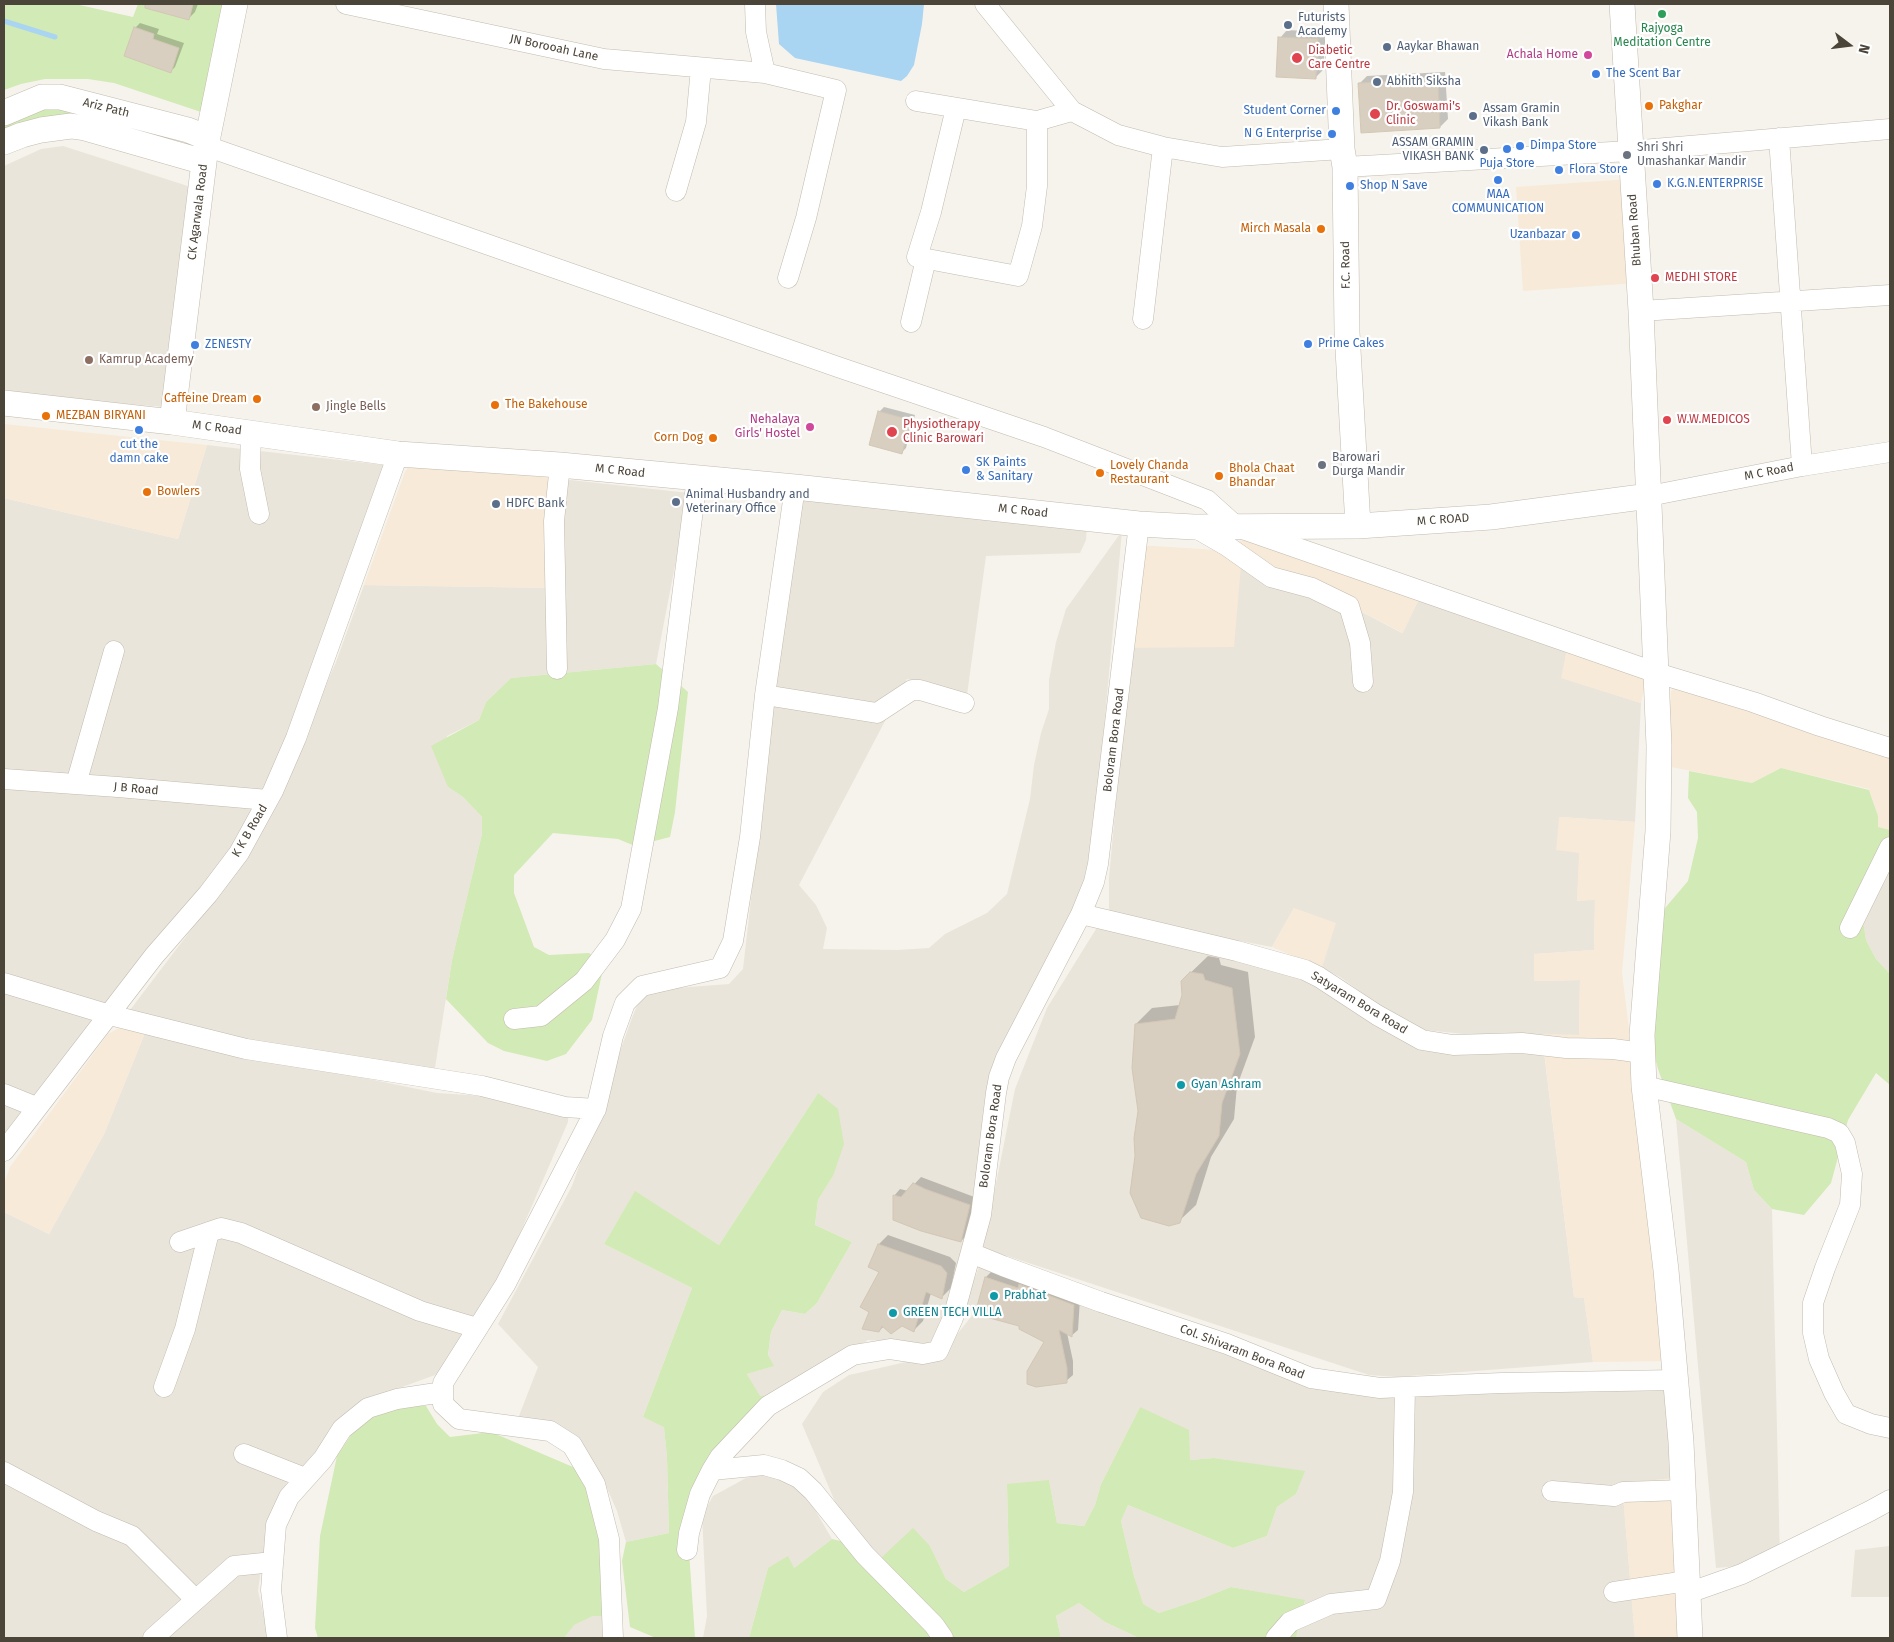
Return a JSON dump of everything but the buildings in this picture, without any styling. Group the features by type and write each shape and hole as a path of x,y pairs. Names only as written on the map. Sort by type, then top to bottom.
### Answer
{"street":[{"name":"CK Agarwala Road","path":"172,422 206,149 235,4"},
{"name":"JN Borooah Lane","path":"346,4 604,59 765,73 836,90 806,218 788,278"},
{"path":"755,4 756,32 765,73"},
{"path":"985,4 1072,111 1118,135 1163,147 1222,157 1344,158 1630,151 1890,128"},
{"name":"F.C. Road","path":"1336,4 1344,158 1347,332 1358,526"},
{"name":"Bhuban Road","path":"1622,4 1641,311 1659,746 1658,831 1642,1036 1644,1086 1666,1270 1676,1380 1690,1638"},
{"path":"676,191 696,122 700,68"},
{"name":"Ariz Path","path":"4,113 42,98 60,97 151,120 206,149"},
{"path":"916,101 1037,121 1072,111"},
{"path":"956,108 931,212 917,257 1018,276 1032,226 1037,186 1037,121"},
{"name":"Ariz Path","path":"4,142 42,130 72,126 206,149"},
{"path":"1779,138 1802,466"},
{"path":"1143,319 1163,147"},
{"path":"206,149 1044,437 1207,500 1237,527 1657,673 1753,702 1890,748"},
{"path":"911,322 926,259"},
{"path":"1641,311 1890,295"},
{"name":"M C Road","path":"4,403 172,422 398,454 560,465 795,487 1139,524 1237,527"},
{"path":"251,433 250,469 259,514"},
{"name":"M C Road","path":"1648,496 1802,466 1890,452"},
{"name":"K K B Road","path":"4,1151 154,956 208,894 239,853 268,800 296,738 398,454"},
{"path":"557,669 554,521 560,465"},
{"path":"514,1019 541,1016 584,981 615,940 631,909 668,708 697,478"},
{"path":"613,1638 609,1539 595,1484 572,1445 550,1430 459,1419 443,1404 443,1383 505,1285 596,1109 613,1036 625,1003 642,986 720,968 733,942 750,837 765,695 795,487"},
{"name":"M C ROAD","path":"1237,527 1358,526 1492,517 1648,496"},
{"name":"Boloram Bora Road","path":"687,1550 689,1533 700,1494 712,1470 725,1451 768,1406 854,1356 890,1349 923,1354 938,1351 953,1318 981,1215 999,1077 1006,1058 1081,914 1094,882 1101,844 1139,524"},
{"path":"1194,527 1227,546 1271,577 1312,588 1349,606 1360,643 1363,682"},
{"path":"76,784 114,652"},
{"path":"765,695 877,713 912,690 920,690 964,703"},
{"name":"J B Road","path":"4,779 268,800"},
{"path":"1850,928 1890,847"},
{"name":"Satyaram Bora Road","path":"1081,914 1237,951 1305,970 1377,1015 1422,1040 1453,1045 1522,1043 1566,1048 1613,1049 1643,1053"},
{"path":"4,983 110,1015 246,1049 482,1086 565,1107 596,1109"},
{"path":"1644,1086 1828,1128 1839,1133 1845,1142 1852,1174 1850,1205 1813,1303 1813,1333 1819,1359 1834,1393 1846,1414 1871,1424 1890,1428"},
{"path":"4,1094 36,1107"},
{"path":"180,1242 221,1228 241,1233 420,1311 478,1328"},
{"path":"164,1387 185,1329 208,1232"},
{"name":"Col. Shivaram Bora Road","path":"971,1253 1101,1302 1227,1344 1311,1378 1380,1388 1676,1380"},
{"path":"1276,1638 1290,1622 1331,1604 1376,1599 1390,1561 1403,1492 1405,1387"},
{"path":"277,1638 271,1590 276,1525 289,1497 323,1459 342,1430 368,1408 397,1399 443,1392"},
{"path":"244,1454 305,1478"},
{"path":"712,1470 764,1465 800,1478 813,1491 865,1556 934,1625 942,1638"},
{"path":"4,1472 96,1522 132,1536 195,1599"},
{"path":"1552,1491 1614,1496 1623,1492 1683,1490"},
{"path":"1614,1592 1687,1587 1742,1574 1870,1512 1890,1500"},
{"path":"153,1638 234,1566 273,1562"}],"shaded area":[{"path":"63,146 194,188 165,407 4,394 4,166 41,149"},
{"name":"Uzanbazar","path":"1630,179 1636,283 1523,291 1516,187"},
{"path":"4,424 207,445 178,539 4,498"},
{"path":"207,445 384,465 302,711 262,798 217,873 4,1142 4,498 178,539"},
{"path":"411,463 552,478 554,588 364,585 405,472"},
{"path":"552,478 689,493 656,664 511,678 486,702 479,720 447,736 448,787 463,797 482,817 482,834 452,960 434,1074 196,1032 130,1010 229,880 296,753 336,662 364,585 553,588"},
{"path":"801,495 1087,522 1086,540 1080,553 986,556 967,695 907,679 799,885 816,905 827,928 823,949 897,950 929,948 945,934 987,913 1007,894 1030,799 1034,765 1041,733 1049,709 1049,680 1056,642 1066,609 1122,531 1088,904 1019,1034 978,1196 935,1344 868,1340 780,1395 760,1397 747,1374 773,1366 768,1356 771,1332 782,1310 805,1314 817,1303 852,1242 815,1225 818,1200 833,1176 818,1093 719,1245 635,1192 604,1244 692,1288 643,1417 664,1426 667,1457 669,1533 626,1542 617,1511 603,1479 585,1450 517,1421 538,1367 498,1324 572,1186 633,1015 642,995 663,989 729,984 743,969 796,504"},
{"path":"1255,535 1419,599 1403,633 1335,598 1241,566 1234,647 1130,648 1137,545 1218,550"},
{"path":"1241,565 1335,598 1402,633 1419,599 1567,649 1562,678 1641,703 1635,822 1559,817 1580,852 1577,901 1595,899 1594,950 1535,954 1535,981 1580,980 1579,1035 1464,1034 1425,1030 1393,1015 1340,977 1322,968 1294,908 1272,947 1114,917 1109,910 1109,878 1130,648"},
{"path":"1567,649 1647,673 1641,703 1561,678"},
{"path":"1679,685 1890,757 1890,830 1878,827 1878,816 1869,789 1781,768 1752,783 1666,766 1671,691"},
{"path":"1559,817 1635,822 1622,973 1670,1361 1593,1362 1584,1298 1574,1297 1542,1034 1579,1035 1580,980 1534,981 1534,954 1594,950 1595,900 1577,901 1579,853 1556,850"},
{"path":"1890,858 1890,974 1876,959 1866,940 1863,921"},
{"path":"1294,908 1336,923 1322,968 1272,947"},
{"path":"1104,927 1306,977 1419,1045 1543,1044 1574,1297 1584,1298 1593,1362 1396,1377 1369,1375 983,1248 1015,1089 1047,1008 1096,929"},
{"path":"119,1028 145,1033 104,1134 49,1234 4,1212 4,1184 10,1167 108,1034"},
{"path":"145,1033 437,1093 562,1101 568,1108 568,1122 512,1252 446,1371 394,1390 288,1479 263,1555 258,1591 269,1638 4,1638 4,1212 49,1234 104,1134"},
{"path":"1676,1119 1746,1162 1754,1190 1772,1209 1780,1562 1716,1568"},
{"path":"979,1267 1086,1307 1272,1370 1364,1389 1669,1375 1677,1478 1622,1483 1635,1638 1296,1638 1305,1601 1231,1587 1159,1613 1142,1604 1121,1521 1128,1505 1233,1548 1267,1536 1277,1507 1296,1494 1304,1472 1214,1458 1190,1460 1140,1407 1101,1484 1095,1505 1084,1526 1057,1523 1049,1481 1007,1485 1009,1566 964,1592 946,1579 930,1546 882,1557 866,1556 853,1544 802,1424 823,1392 849,1375 941,1354 975,1312 963,1309"},
{"path":"772,1472 800,1484 832,1539 794,1568 768,1568 749,1638 703,1638 707,1616 702,1516 713,1496 746,1478"},
{"path":"1677,1478 1690,1638 1635,1638 1622,1483"},
{"path":"1890,1546 1890,1597 1851,1597 1855,1550"},
{"path":"1079,1603 1105,1622 1139,1638 1061,1638 1056,1616"},
{"path":"593,1616 607,1616 610,1638 564,1638 573,1625"}],"green space":[{"path":"4,4 75,4 133,17 138,4 231,4 207,114 114,83 88,79 45,79 4,90"},
{"path":"52,107 83,113 176,141 107,128 4,133 4,122"},
{"path":"656,664 688,692 675,812 670,837 635,846 618,839 553,833 514,875 514,893 534,947 549,955 589,953 604,964 592,1020 566,1054 547,1061 504,1051 488,1043 446,999 452,960 482,834 482,817 463,797 448,787 431,746 479,720 486,702 511,678"},
{"path":"1781,768 1869,790 1878,816 1878,827 1890,830 1890,858 1863,921 1866,940 1876,959 1890,974 1890,1085 1876,1073 1848,1120 1831,1183 1804,1215 1772,1209 1754,1190 1746,1162 1676,1119 1658,1069 1642,1008 1660,914 1688,881 1698,838 1697,812 1688,798 1689,771 1752,783"},
{"path":"818,1093 838,1109 844,1144 833,1176 818,1200 815,1225 852,1242 817,1303 805,1314 782,1310 771,1332 768,1355 774,1366 747,1374 760,1396 780,1395 727,1440 688,1537 695,1638 656,1638 630,1627 622,1561 626,1542 669,1533 667,1457 664,1427 643,1417 692,1288 604,1244 635,1191 719,1245"},
{"path":"408,1405 426,1406 437,1424 450,1437 491,1432 580,1470 605,1505 607,1616 593,1616 574,1625 564,1638 318,1638 315,1628 320,1536 337,1456 353,1432 369,1418"},
{"path":"1140,1407 1189,1430 1190,1460 1214,1458 1305,1471 1296,1494 1277,1507 1267,1536 1233,1548 1128,1505 1121,1521 1134,1576 1143,1604 1159,1613 1231,1587 1305,1600 1296,1638 1139,1638 1105,1622 1079,1603 1056,1616 1061,1638 749,1638 768,1568 788,1556 794,1568 832,1539 853,1544 866,1556 882,1557 913,1528 930,1546 946,1579 964,1592 1009,1566 1007,1484 1049,1480 1057,1523 1084,1526 1095,1505 1101,1484"}],"water":[{"path":"776,4 924,4 914,65 907,76 901,81 795,58 779,44"}],"waterway":[{"path":"4,21 55,37"}],"place":[{"name":"Rajyoga Meditation Centre","path":"1662,14"},
{"name":"Futurists Academy","path":"1288,25"},
{"name":"Aaykar Bhawan","path":"1387,47"},
{"name":"Achala Home","path":"1588,55"},
{"name":"Diabetic Care Centre","path":"1297,58"},
{"name":"The Scent Bar","path":"1596,74"},
{"name":"Abhith Siksha","path":"1377,82"},
{"name":"Pakghar","path":"1649,106"},
{"name":"Student Corner","path":"1336,111"},
{"name":"Dr. Goswami's Clinic","path":"1375,114"},
{"name":"Assam Gramin Vikash Bank","path":"1473,116"},
{"name":"N G Enterprise","path":"1332,134"},
{"name":"Dimpa Store","path":"1520,146"},
{"name":"Puja Store","path":"1507,149"},
{"name":"ASSAM GRAMIN VIKASH BANK","path":"1484,150"},
{"name":"Shri Shri Umashankar Mandir","path":"1627,155"},
{"name":"Flora Store","path":"1559,170"},
{"name":"MAA COMMUNICATION","path":"1498,180"},
{"name":"K.G.N.ENTERPRISE","path":"1657,184"},
{"name":"Shop N Save","path":"1350,186"},
{"name":"Mirch Masala","path":"1321,229"},
{"name":"Uzanbazar","path":"1576,235"},
{"name":"MEDHI STORE","path":"1655,278"},
{"name":"Prime Cakes","path":"1308,344"},
{"name":"ZENESTY","path":"195,345"},
{"name":"Kamrup Academy","path":"89,360"},
{"name":"Caffeine Dream","path":"257,399"},
{"name":"The Bakehouse","path":"495,405"},
{"name":"Jingle Bells","path":"316,407"},
{"name":"MEZBAN BIRYANI","path":"46,416"},
{"name":"W.W.MEDICOS","path":"1667,420"},
{"name":"Nehalaya Girls' Hostel","path":"810,427"},
{"name":"cut the damn cake","path":"139,430"},
{"name":"Physiotherapy Clinic Barowari","path":"892,432"},
{"name":"Corn Dog","path":"713,438"},
{"name":"Barowari Durga Mandir","path":"1322,465"},
{"name":"SK Paints & Sanitary","path":"966,470"},
{"name":"Lovely Chanda Restaurant","path":"1100,473"},
{"name":"Bhola Chaat Bhandar","path":"1219,476"},
{"name":"Bowlers","path":"147,492"},
{"name":"Animal Husbandry and Veterinary Office","path":"676,502"},
{"name":"HDFC Bank","path":"496,504"},
{"name":"Gyan Ashram","path":"1181,1085"},
{"name":"Prabhat","path":"994,1296"},
{"name":"GREEN TECH VILLA","path":"893,1313"}]}
